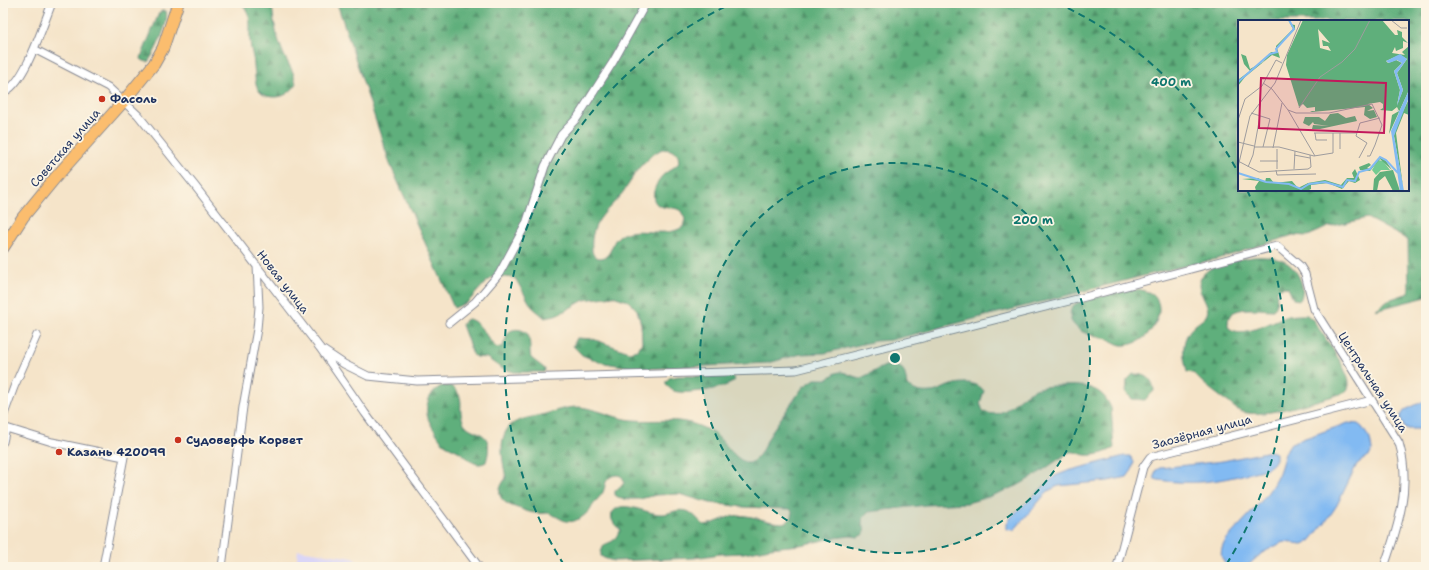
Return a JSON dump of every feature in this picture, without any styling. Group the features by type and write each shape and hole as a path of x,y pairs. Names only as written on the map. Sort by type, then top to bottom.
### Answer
{"main road":[{"name":"Советская улица","path":"3,248 23,217 55,178 123,102 154,64 163,48 178,3"}],"street":[{"path":"3,92 6,92 16,82 34,49 52,3"},
{"path":"449,323 476,302 499,274 526,224 545,166 561,135 577,118 613,62 646,3"},
{"name":"Новая улица","path":"34,49 108,86 138,115 320,348 365,414 479,567"},
{"name":"Центральная улица","path":"320,348 344,364 368,376 417,381 796,370 1078,299 1277,246 1300,266 1305,274 1314,309 1400,444 1404,464 1404,500 1394,538 1384,567"},
{"path":"222,567 243,407 257,329 259,307 257,266"},
{"path":"3,417 14,387 37,335"},
{"name":"Заозёрная улица","path":"1117,567 1143,467 1150,458 1372,400"},
{"path":"3,442 5,427 52,442 124,457 103,567"}],"shaded area":[{"path":"298,550 354,558 360,567 296,567"}],"green space":[{"path":"241,3 272,3 278,39 294,74 296,85 284,95 279,97 268,96 259,91 257,87 250,44 249,17"},
{"path":"337,3 1426,3 1426,297 1375,310 1388,300 1409,293 1408,240 1367,218 1328,227 1308,236 1293,235 1221,258 1167,270 891,340 875,341 825,353 801,354 768,363 641,369 599,362 582,355 573,346 577,338 593,339 629,352 638,350 642,342 641,324 637,310 628,301 613,296 584,300 561,313 545,318 532,307 515,278 495,276 485,283 468,302 454,308 390,164","holes":["662,149 671,150 678,155 679,163 659,179 654,192 654,200 656,204 660,206 681,211 685,219 683,227 670,232 629,232 620,235 616,239 606,256 603,258 594,256 592,251 592,239 597,223 602,216 620,196 635,173 651,155"]},
{"path":"166,11 167,16 164,30 151,58 148,62 144,61 141,59 142,55 159,13"},
{"path":"1253,257 1276,258 1282,260 1293,268 1298,274 1301,282 1301,298 1300,300 1293,299 1288,288 1282,287 1277,291 1276,307 1273,310 1249,309 1237,311 1232,313 1229,317 1228,327 1234,331 1249,331 1288,316 1307,315 1313,320 1341,362 1349,385 1348,389 1344,393 1278,411 1252,413 1237,409 1209,388 1193,373 1187,372 1184,360 1186,336 1194,326 1205,318 1208,311 1207,305 1200,291 1199,282 1203,275 1218,265"},
{"path":"1130,290 1145,291 1154,296 1158,303 1159,312 1156,322 1142,339 1132,344 1117,344 1101,337 1083,332 1071,321 1070,311 1074,305 1092,298"},
{"path":"469,319 478,324 497,348 503,346 510,331 516,329 524,331 529,338 531,358 544,368 544,372 514,372 501,368 487,358 476,357 473,355 462,325 465,320"},
{"path":"885,366 900,367 904,371 907,385 912,389 921,392 936,391 960,383 977,385 984,391 980,403 983,411 990,414 997,414 1009,408 1025,394 1038,388 1050,386 1084,386 1090,388 1102,395 1107,400 1111,408 1114,448 1097,455 1085,455 1069,452 1017,486 967,503 926,505 869,512 862,521 865,530 864,534 858,537 850,536 834,538 800,545 770,548 744,553 720,554 694,558 613,561 601,556 601,552 604,545 613,541 621,530 613,522 611,517 617,508 628,507 660,514 683,510 694,515 704,525 739,515 782,523 791,518 792,511 790,509 744,507 710,503 679,494 656,495 640,499 621,499 615,495 615,491 624,483 622,477 618,475 612,476 607,480 602,493 581,518 570,522 548,513 532,513 509,505 500,494 502,484 506,478 502,451 503,437 513,423 522,419 565,408 581,407 627,419 666,420 691,423 718,436 737,457 746,463 750,463 760,454 772,431 803,387 815,379 828,379 841,372 861,378"},
{"path":"1133,374 1145,376 1152,383 1154,391 1145,400 1132,399 1126,393 1127,380"},
{"path":"678,376 732,376 735,380 724,386 716,388 696,392 679,392 673,391 666,385 666,381 669,378"},
{"path":"442,386 452,386 457,391 460,399 461,415 466,426 485,437 488,443 486,462 482,464 474,463 458,451 443,443 429,421 427,408 429,399 434,391"}],"water":[{"path":"1426,400 1426,427 1419,429 1405,429 1400,417 1405,410"},
{"path":"1348,423 1358,424 1362,427 1370,439 1372,450 1370,455 1357,464 1337,505 1310,541 1303,544 1283,542 1262,553 1246,567 1227,566 1224,563 1221,553 1226,540 1267,493 1278,475 1288,447 1291,443"},
{"path":"1271,451 1276,453 1276,459 1274,463 1268,467 1226,479 1204,482 1171,482 1155,479 1154,476 1156,470 1160,468 1223,461"},
{"path":"1124,456 1130,456 1134,462 1132,470 1127,477 1108,481 1058,486 1048,491 1015,529 1007,529 1007,523 1012,516 1055,476"}],"place":[{"name":"Фасоль","path":"102,99"},
{"name":"Судоверфь Корвет","path":"178,440"},
{"name":"Казань 420099","path":"59,452"}]}
